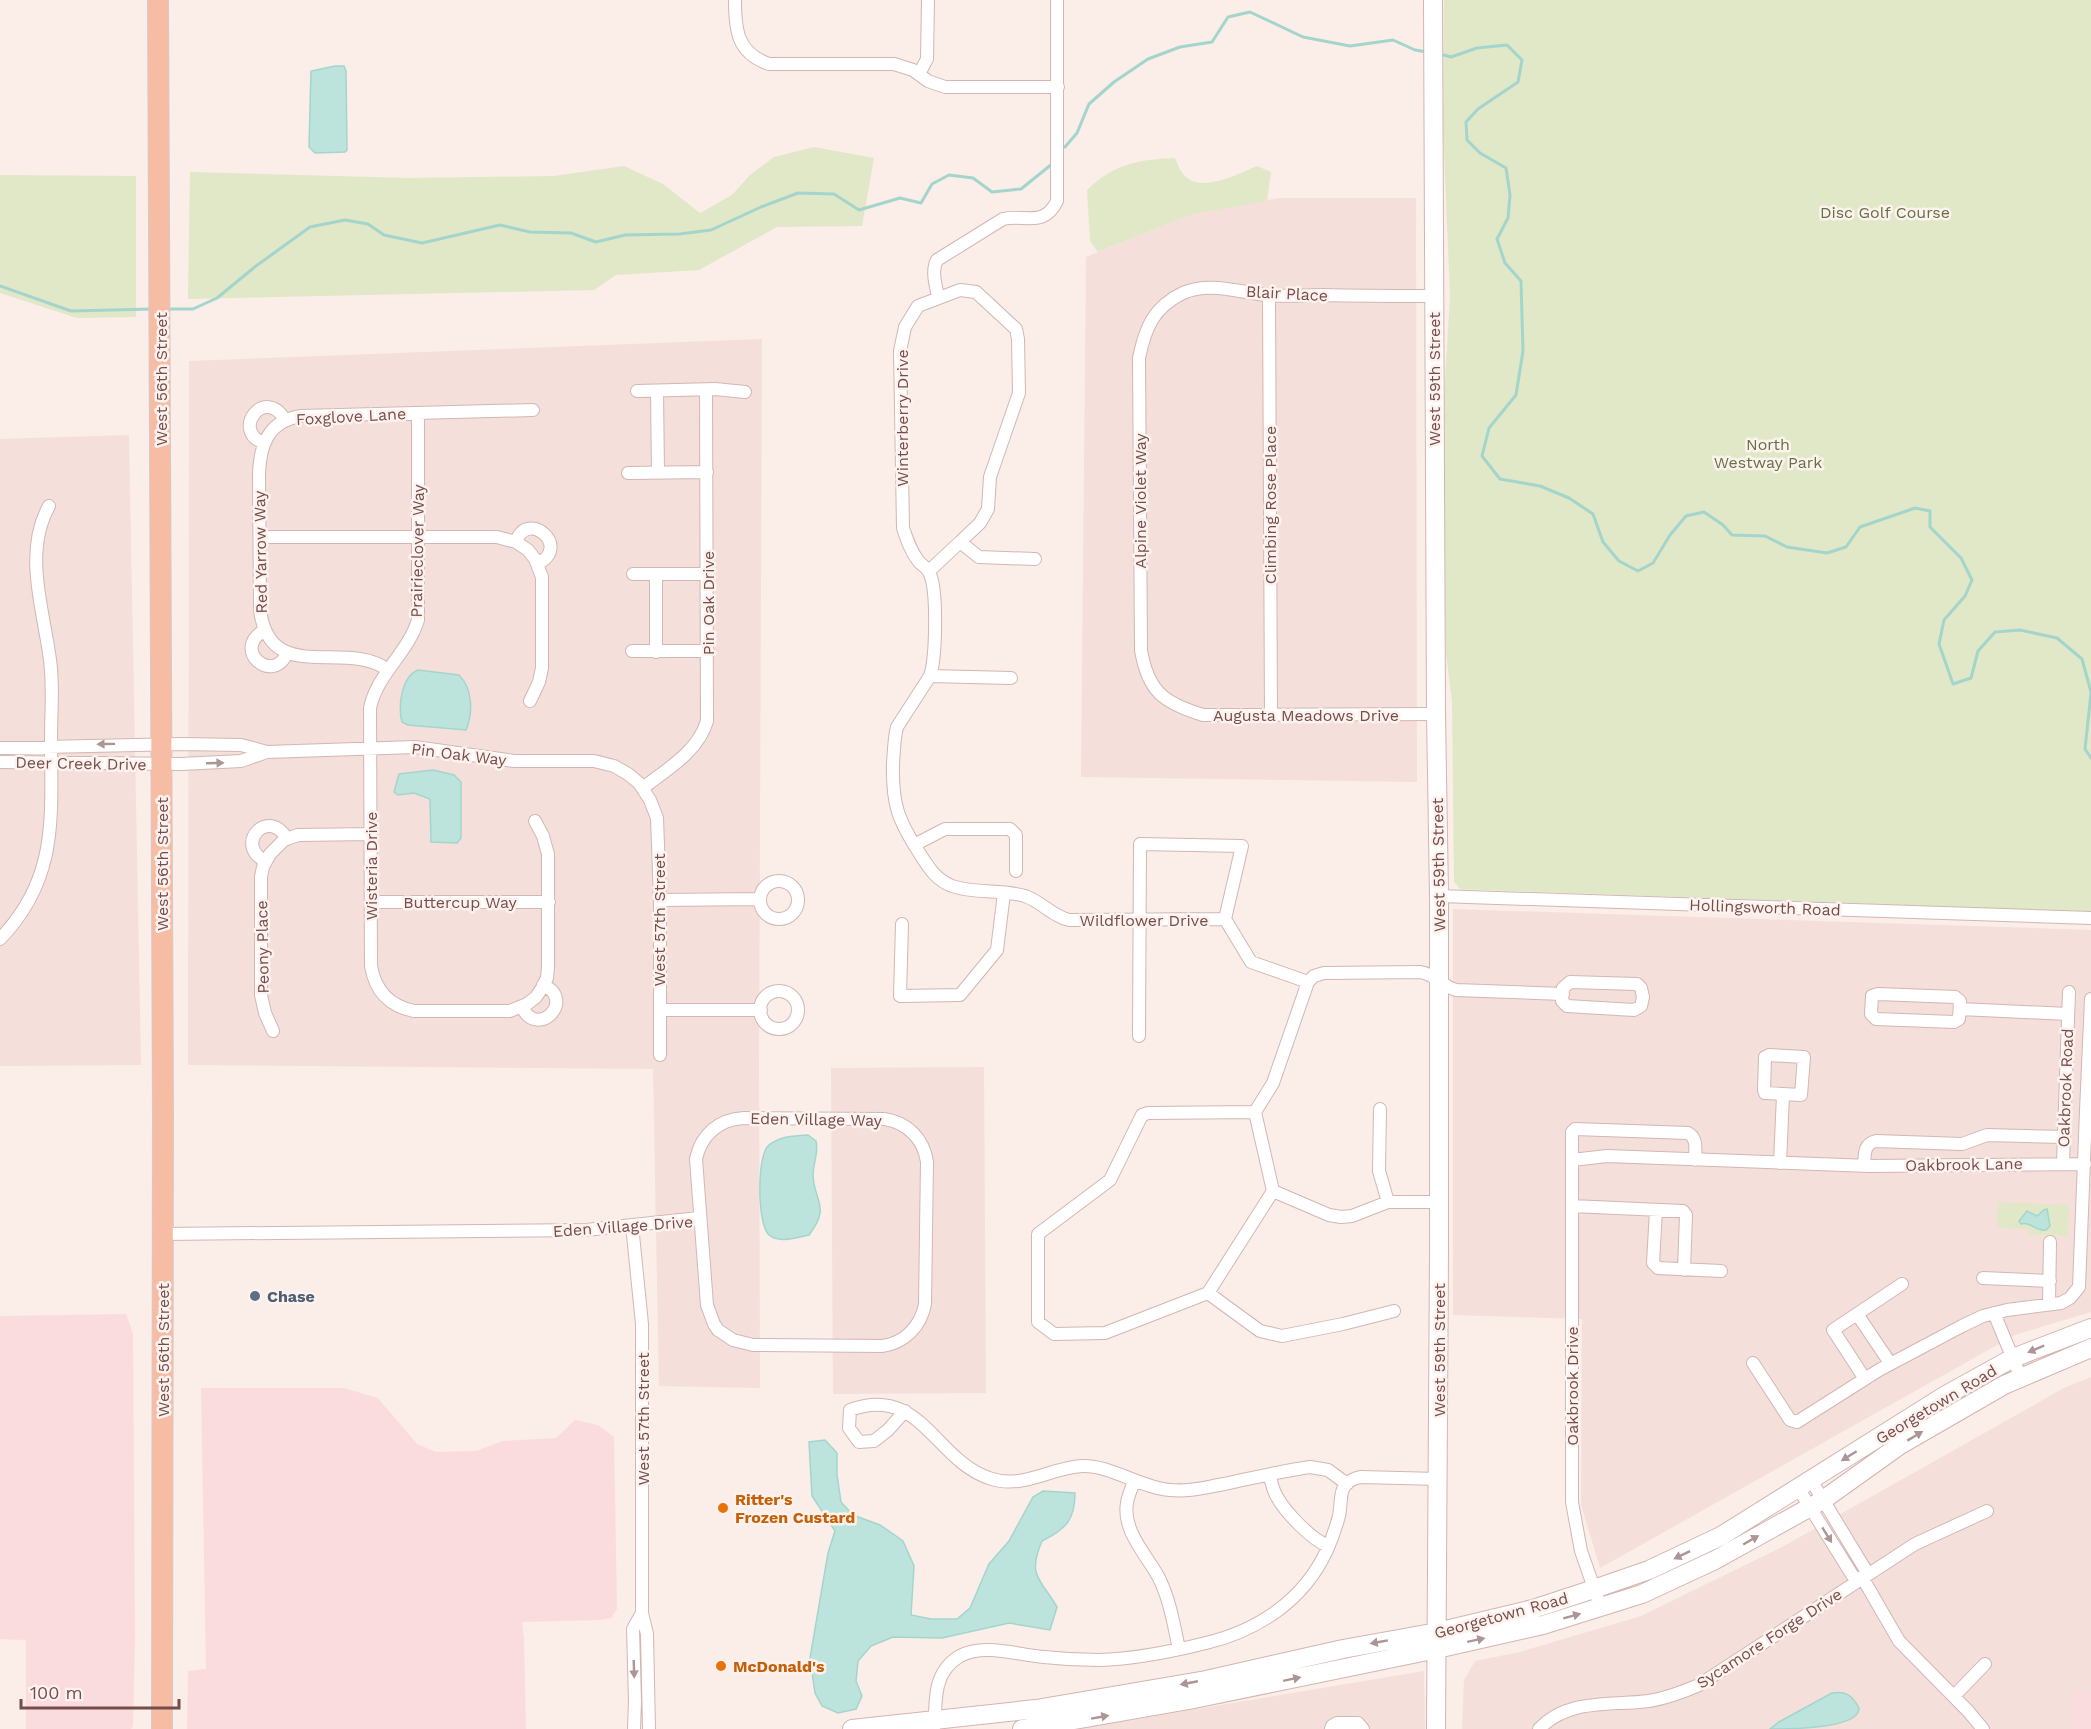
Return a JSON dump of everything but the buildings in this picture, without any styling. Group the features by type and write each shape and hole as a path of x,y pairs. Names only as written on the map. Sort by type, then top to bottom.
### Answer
{"main road":[{"name":"West 56th Street","path":"158,0 162,743 162,1729"},
{"name":"West 59th Street","path":"1433,0 1439,896 1436,1729"},
{"name":"Georgetown Road","path":"1022,1729 1189,1700 1437,1640 1649,1570 1721,1536 1946,1395 2013,1358 2091,1328"},
{"name":"Georgetown Road","path":"852,1729 935,1725 1036,1709 1247,1671 1343,1649 1437,1640 1543,1625 1601,1608 1642,1594 1715,1560 1816,1504 1900,1445 1950,1415 2021,1378 2091,1348"}],"street":[{"path":"735,0 738,36 749,52 766,63 779,65 894,64 905,66 928,81 949,88 1058,87"},
{"path":"919,74 927,58 928,0"},
{"path":"939,297 934,272 937,260 1003,219 1040,218 1056,205 1058,193 1058,0"},
{"name":"Blair Place","path":"1151,319 1165,304 1184,292 1204,288 1223,288 1269,295 1434,296"},
{"name":"Winterberry Drive","path":"894,741 898,725 930,676 935,648 933,587 929,571 912,551 903,528 900,346 903,331 911,314 920,304 960,290 976,292 1016,328 1019,393 990,477 987,512 980,524 929,571"},
{"name":"Climbing Rose Place","path":"1269,295 1271,716"},
{"name":"Alpine Violet Way","path":"1150,684 1142,650 1139,358 1151,319"},
{"path":"637,391 714,389 745,392"},
{"path":"657,391 658,473"},
{"name":"Pin Oak Drive","path":"643,788 690,750 703,733 708,712 706,391"},
{"name":"Foxglove Lane","path":"285,420 275,409 268,407 257,411 250,421 250,429 254,437 264,443 271,431 285,420 303,416 533,410"},
{"name":"Prairieclover Way","path":"370,748 371,702 377,686 411,636 418,620 418,412"},
{"name":"Red Yarrow Way","path":"264,443 259,454 261,621 271,640 287,652 283,660 273,666 263,665 256,660 251,645 255,636 265,630"},
{"path":"628,473 707,472"},
{"path":"0,939 16,921 29,900 44,863 51,832 51,662 37,588 39,531 49,506"},
{"path":"516,542 519,534 525,530 538,529 548,537 551,546 546,559 537,564"},
{"path":"260,537 494,537 516,542 528,550 537,564 542,584 542,668 539,682 530,702"},
{"path":"960,542 979,556 1035,559"},
{"path":"633,574 707,574"},
{"path":"656,574 656,652"},
{"path":"632,651 708,651"},
{"path":"287,652 304,657 360,658 377,662 388,670"},
{"path":"930,676 1011,678"},
{"name":"Augusta Meadows Drive","path":"1150,684 1172,704 1203,715 1436,714"},
{"name":"Wildflower Drive","path":"894,741 893,788 899,818 932,874 946,884 1028,897 1053,914 1069,920 1225,919 1251,962 1308,982"},
{"name":"Deer Creek Drive","path":"0,748 162,743"},
{"name":"Pin Oak Way","path":"162,743 241,745 267,752"},
{"name":"Wisteria Drive","path":"370,748 371,966 375,984 392,1002 414,1011 503,1011 522,1007"},
{"name":"Pin Oak Way","path":"162,764 241,761 267,752 427,748 514,761 600,762 624,771 643,788"},
{"name":"Deer Creek Drive","path":"0,762 162,764"},
{"name":"West 57th Street","path":"643,788 651,800 657,818 660,900 660,1055"},
{"path":"535,821 540,827 546,845 549,902 548,974 535,998 522,1007 527,1015 536,1020 548,1018 556,1000 553,991 543,985"},
{"path":"287,838 279,828 262,827 257,831 252,848 265,861 276,846 287,838 309,833 371,834"},
{"path":"914,845 945,829 1010,829 1016,835 1016,871"},
{"path":"1139,1036 1140,846 1242,846 1225,919"},
{"name":"Peony Place","path":"265,861 261,876 261,994 265,1013 273,1031"},
{"path":"902,924 900,996 960,995 997,950 1004,893"},
{"name":"Hollingsworth Road","path":"1439,896 2091,918"},
{"path":"660,900 760,899"},
{"name":"Buttercup Way","path":"370,902 549,902"},
{"path":"1255,1112 1148,1113 1142,1115 1110,1180 1038,1234 1038,1323 1054,1334 1105,1333 1208,1293 1273,1191 1255,1112 1273,1083 1308,982 1318,974 1422,972 1431,975 1446,987 1456,990 1563,994"},
{"path":"1570,982 1635,984 1641,988 1642,1001 1641,1006 1634,1010 1571,1007 1564,1004 1563,994 1564,986 1570,982"},
{"name":"Oakbrook Road","path":"2063,1163 2068,992"},
{"path":"1878,994 1955,997 1960,1001 1960,1009 1959,1019 1954,1022 1876,1019 1871,1014 1872,996 1878,994"},
{"path":"1752,1362 1790,1420 1799,1421 1864,1379 1962,1326 1994,1313 2020,1307 2061,1303 2085,1288 2085,1164 2089,1111 2091,999"},
{"path":"1960,1009 2068,1014"},
{"path":"660,1011 760,1010"},
{"path":"1780,1163 1783,1095"},
{"path":"1380,1109 1380,1171 1388,1202"},
{"name":"Eden Village Way","path":"699,1218 697,1154 705,1137 725,1121 744,1118 879,1119 894,1121 908,1128 918,1139 925,1153 927,1162 926,1229"},
{"path":"1572,1160 1572,1132 1575,1129 1689,1133 1696,1140 1695,1160"},
{"name":"Oakbrook Lane","path":"1864,1166 1866,1148 1876,1141 1962,1144 1984,1135 2064,1137"},
{"name":"Oakbrook Lane","path":"1572,1160 1607,1156 1864,1166 2085,1164"},
{"name":"Oakbrook Drive","path":"1572,1160 1572,1502 1578,1538 1601,1608"},
{"path":"1273,1191 1325,1214 1339,1217 1352,1216 1388,1202 1439,1202"},
{"path":"1572,1206 1682,1211 1686,1215 1684,1270"},
{"path":"1656,1210 1654,1267 1721,1271"},
{"name":"Eden Village Drive","path":"163,1234 557,1231 699,1218 706,1300 714,1324 725,1335 738,1342 753,1345 877,1346 892,1344 905,1337 916,1327 924,1309 926,1229"},
{"name":"West 57th Street","path":"632,1225 642,1323 642,1613 647,1634 649,1729"},
{"path":"2049,1304 2050,1242"},
{"path":"1983,1278 2050,1281"},
{"path":"1864,1379 1833,1332 1834,1328 1902,1284"},
{"path":"1208,1293 1260,1331 1280,1335 1343,1324 1394,1311"},
{"path":"1994,1313 2021,1378"},
{"path":"1857,1314 1890,1364"},
{"path":"905,1411 924,1425 966,1466 988,1478 1002,1482 1023,1482 1083,1466 1098,1468 1162,1489 1187,1491 1301,1468 1319,1468 1332,1472 1347,1484"},
{"path":"1270,1475 1272,1487 1279,1501 1313,1538 1328,1546"},
{"path":"935,1725 936,1688 940,1678 952,1662 969,1652 984,1650 1056,1659 1099,1660 1152,1655 1238,1634 1267,1618 1300,1590 1317,1567 1328,1546 1338,1519 1342,1492 1353,1479 1438,1479"},
{"path":"1134,1481 1126,1504 1127,1520 1131,1532 1166,1594 1179,1649"},
{"path":"1804,1484 1862,1577 1890,1629 1983,1729"},
{"name":"Sycamore Forge Drive","path":"1539,1729 1550,1719 1572,1708 1653,1700 1676,1695 1699,1685 1920,1541 1987,1511"},
{"name":"West 57th Street","path":"634,1729 633,1629 642,1613"},
{"path":"1954,1696 1985,1664"},
{"path":"1331,1729 1337,1723 1358,1723 1363,1729"}],"shaded area":[{"path":"1279,198 1416,198 1417,782 1081,777 1086,257 1193,214"},
{"path":"762,339 760,1388 659,1386 653,1069 188,1065 189,361"},
{"path":"129,435 141,1065 0,1066 0,439"},
{"path":"1453,909 2091,930 2091,1312 2015,1335 1600,1568 1581,1505 1582,1319 1453,1315"},
{"path":"984,1067 986,1393 833,1394 831,1068"},
{"path":"126,1314 133,1333 135,1637 133,1726 131,1729 26,1729 26,1640 0,1639 0,1316"},
{"path":"2091,1377 2091,1692 2073,1692 2073,1729 1462,1729 1464,1680 1475,1661 1520,1652 1641,1616 1784,1546 2064,1388"},
{"path":"201,1388 344,1388 378,1398 417,1444 436,1452 477,1451 502,1441 556,1438 575,1420 598,1425 614,1437 617,1609 611,1618 601,1620 522,1622 526,1729 187,1729 188,1671 206,1669"},
{"path":"1424,1671 1425,1729 1078,1729"},
{"path":"2073,1692 2091,1692 2091,1729 2073,1729"}],"green space":[{"name":"North Westway Park","path":"1444,0 2091,0 2091,912 1460,889 1454,882 1452,701 1446,654 1443,416 1450,295 1443,128"},
{"path":"814,147 874,158 862,226 777,227 699,270 616,275 594,290 188,299 190,172 409,178 554,176 624,166 663,184 700,213 732,195 750,175 774,157"},
{"path":"1175,158 1184,175 1200,183 1220,181 1257,166 1271,172 1267,201 1193,214 1098,252 1090,241 1087,190 1107,174 1128,165"},
{"path":"0,175 136,176 136,317 77,318 0,293"},
{"path":"1998,1202 2069,1205 2068,1236 2028,1234 2028,1229 1997,1228"}],"water":[{"path":"344,66 346,71 347,150 345,152 315,153 309,147 311,71"},
{"path":"418,670 459,675 464,681 471,709 466,730 408,725 402,722 400,709 404,686 412,674"},
{"path":"433,770 454,775 461,782 461,838 457,843 431,842 430,799 414,793 398,795 394,792 399,774"},
{"path":"808,1135 816,1141 817,1145 813,1175 820,1204 819,1217 809,1235 789,1239 773,1238 765,1228 762,1218 760,1176 764,1153 768,1146 777,1140"},
{"path":"2047,1209 2050,1226 2046,1230 2025,1223 2021,1224 2019,1221 2027,1211 2037,1216"},
{"path":"825,1440 837,1453 841,1502 853,1515 880,1525 903,1541 914,1566 911,1615 931,1619 957,1619 970,1608 989,1564 1009,1541 1033,1497 1043,1491 1075,1493 1075,1502 1068,1523 1042,1541 1036,1562 1036,1570 1041,1583 1057,1607 1050,1630 1009,1623 942,1638 893,1637 871,1646 858,1661 856,1681 862,1696 856,1709 838,1713 822,1706 815,1693 810,1658 828,1553 835,1531 812,1496 809,1442"},
{"path":"1832,1693 1845,1693 1851,1697 1859,1708 1856,1715 1836,1724 1770,1729 1779,1722"}],"waterway":[{"path":"1065,147 1077,133 1089,104 1114,82 1148,59 1180,47 1212,42 1228,17 1250,12 1303,37 1350,46 1393,40 1415,50 1427,52"},
{"path":"1440,54 1451,57 1477,48 1507,45 1522,60 1518,82 1478,109 1466,122 1467,140 1480,153 1506,168 1510,195 1508,218 1497,239 1505,263 1521,281 1523,351 1516,395 1489,428 1482,456 1500,479 1540,486 1569,498 1593,514 1603,542 1619,561 1638,571 1653,563 1670,535 1686,516 1704,512 1723,525 1732,535 1765,536 1787,547 1827,553 1846,547 1860,527 1915,508 1930,511 1930,527 1961,558 1972,580 1965,596 1944,620 1939,644 1953,684 1971,678 1978,651 1995,632 2020,630 2057,638 2082,659 2091,692"},
{"path":"165,309 193,309 217,298 310,227 345,220 368,224 384,235 422,243 500,225 530,232 571,233 596,242 625,235 679,234 711,230 798,193 834,194 859,210 900,198 921,203 932,184 949,175 973,178 992,192 1021,189 1052,164"},
{"path":"0,286 71,311 152,309"},
{"path":"2091,693 2085,749 2091,758"}],"place":[{"name":"Chase","path":"255,1296"},
{"name":"Ritter's Frozen Custard","path":"723,1508"},
{"name":"McDonald's","path":"721,1666"}],"park label":[{"name":"Disc Golf Course","path":"1885,212"}]}
